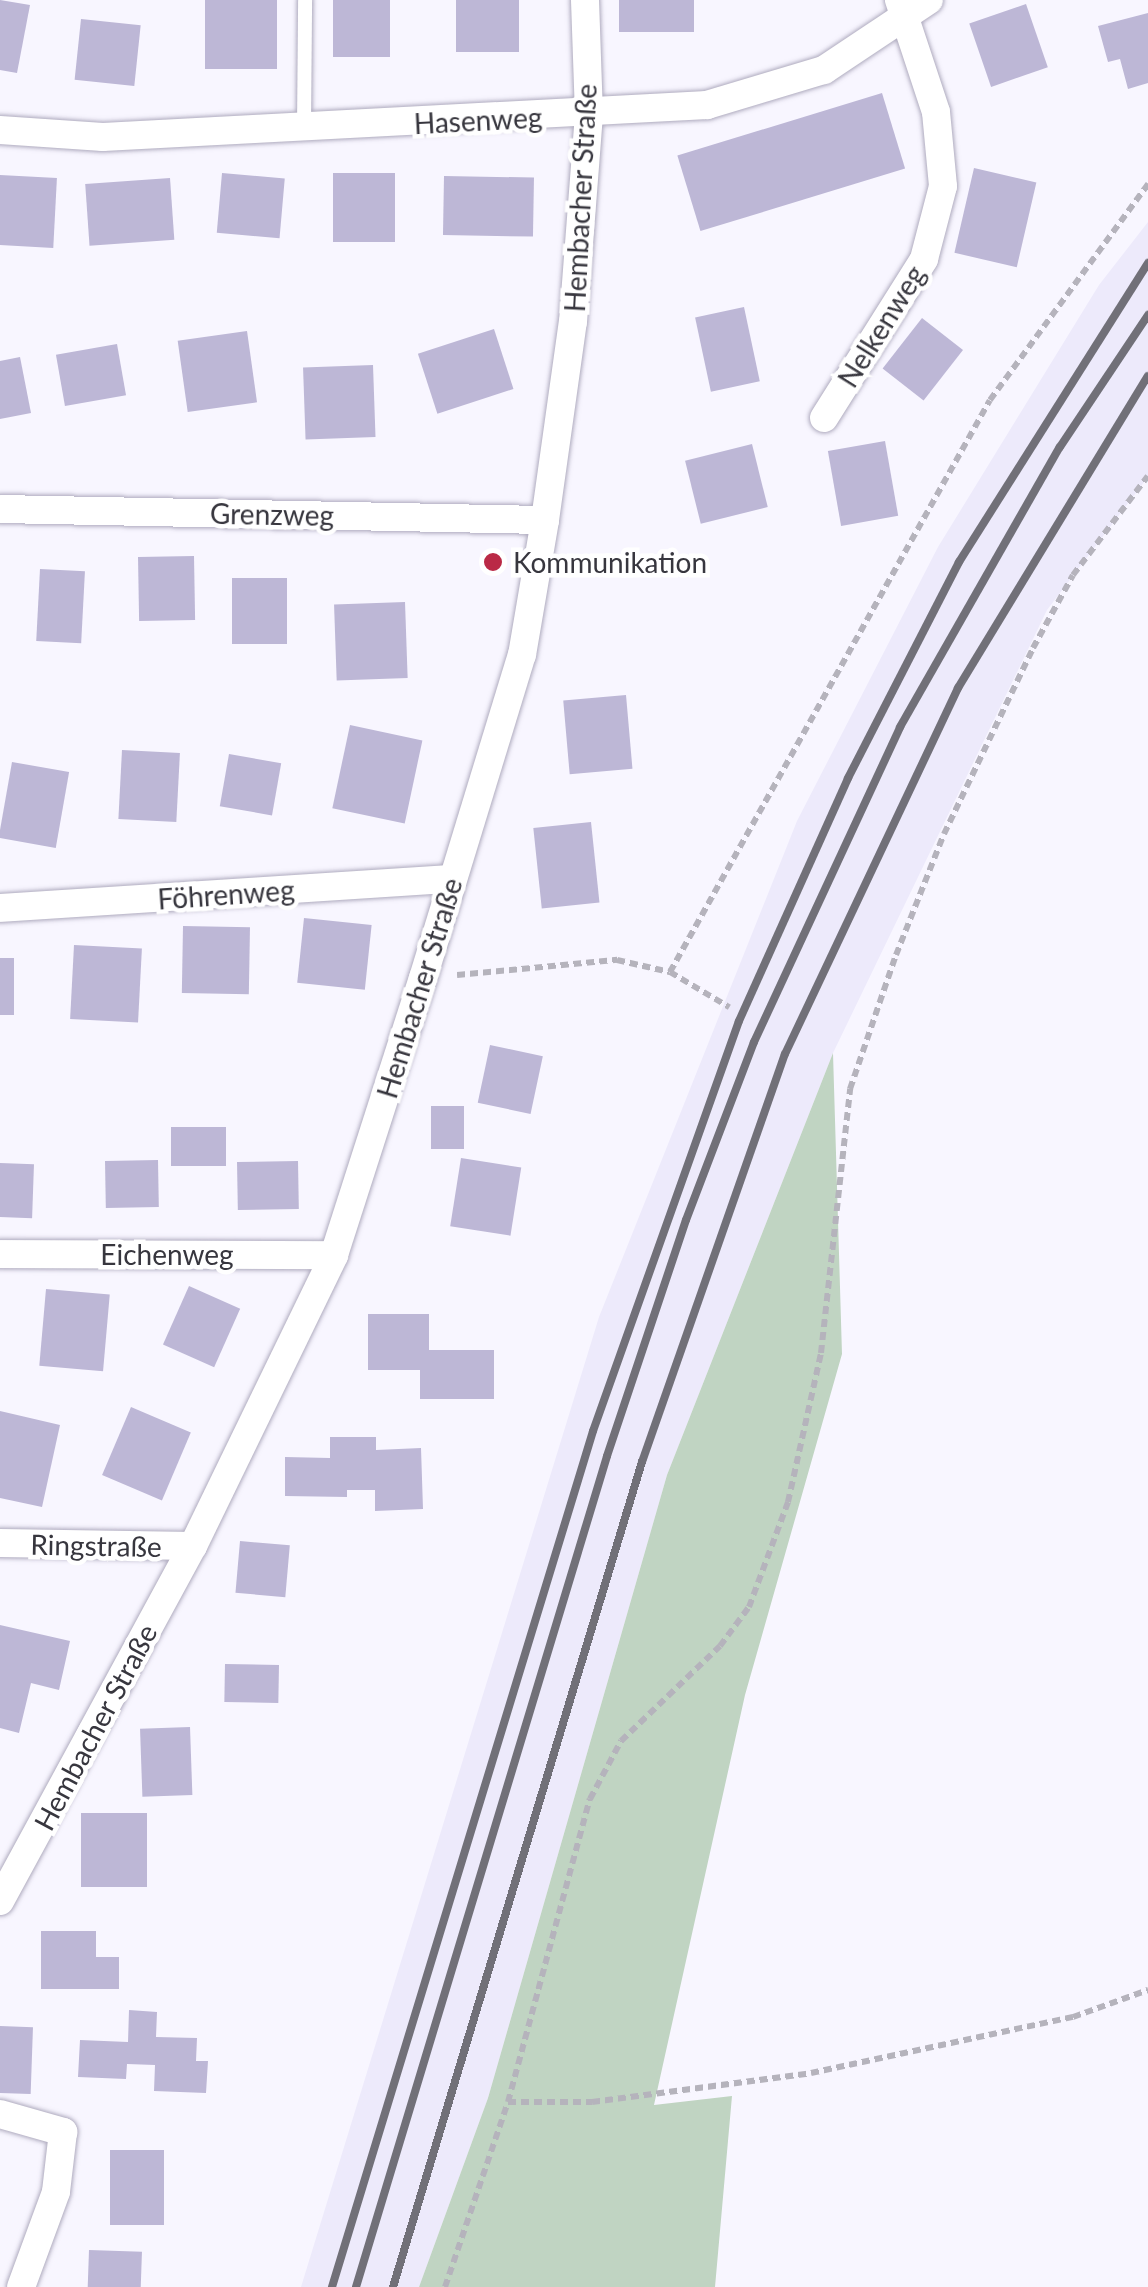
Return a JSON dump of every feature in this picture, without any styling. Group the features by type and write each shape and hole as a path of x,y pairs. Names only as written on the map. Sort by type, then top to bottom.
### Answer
{"street":[{"name":"Hembacher Straße","path":"0,1902 193,1546 334,1255 423,978 522,654 545,520 572,322 590,114 584,0"},
{"name":"Hasenweg","path":"0,130 103,137 707,106 824,70 901,12 929,0"},
{"name":"Nelkenweg","path":"824,418 924,259 942,186 936,112 901,12"},
{"name":"Grenzweg","path":"0,509 545,520"},
{"name":"Föhrenweg","path":"0,908 452,879"},
{"name":"Eichenweg","path":"0,1254 334,1255"},
{"name":"Ringstraße","path":"0,1543 193,1546"},
{"path":"0,2114 63,2132 56,2192 21,2287"}],"lane":[{"path":"304,128 305,0"}],"path":[{"path":"670,972 990,400 1148,184"},
{"path":"446,2287 508,2102 590,1799 621,1742 720,1646 749,1607 788,1502 820,1353 852,1075 896,954 944,834 1033,648 1073,575 1148,476"},
{"path":"423,978 617,960 670,972 729,1006"},
{"path":"508,2102 592,2102 811,2073 1073,2017 1148,1990"}],"shaded area":[{"path":"1148,222 1148,477 1047,610 833,1053 667,1475 488,2098 419,2287 301,2287 599,1317 797,821 938,547 1099,285"}],"green space":[{"path":"833,1053 842,1354 745,1695 654,2105 732,2096 715,2287 419,2287 488,2098 667,1475"}],"building":[{"path":"0,0 30,5 17,73 0,70"},
{"path":"205,0 277,0 277,69 205,69"},
{"path":"333,0 390,0 390,57 333,57"},
{"path":"456,0 519,0 519,52 456,52"},
{"path":"619,0 694,0 694,32 619,32"},
{"path":"1026,4 1048,67 991,87 969,24"},
{"path":"1148,13 1148,83 1128,89 1120,59 1108,62 1098,26"},
{"path":"81,19 141,25 134,86 75,80"},
{"path":"882,93 905,169 700,231 677,156"},
{"path":"974,168 1036,182 1017,267 954,253"},
{"path":"222,173 285,178 280,238 217,233"},
{"path":"333,173 395,173 395,242 333,242"},
{"path":"0,175 57,178 53,248 0,245"},
{"path":"444,176 534,178 533,237 443,235"},
{"path":"170,178 174,240 90,246 85,184"},
{"path":"744,307 760,381 711,392 695,317"},
{"path":"922,318 963,350 924,400 883,368"},
{"path":"494,329 513,389 437,414 418,354"},
{"path":"247,331 257,402 188,412 178,341"},
{"path":"117,344 126,395 65,406 56,355"},
{"path":"20,357 31,413 0,419 0,361"},
{"path":"373,365 376,437 306,439 303,367"},
{"path":"885,441 898,516 841,526 828,451"},
{"path":"752,444 768,507 701,524 685,461"},
{"path":"194,556 195,620 139,621 138,557"},
{"path":"40,569 85,571 81,643 36,641"},
{"path":"232,578 287,578 287,644 232,644"},
{"path":"405,602 408,678 337,680 334,604"},
{"path":"626,695 632,769 570,774 563,700"},
{"path":"350,725 422,740 405,824 332,808"},
{"path":"122,750 180,753 176,822 118,819"},
{"path":"229,754 281,763 272,815 220,806"},
{"path":"12,762 69,772 56,848 0,838"},
{"path":"591,822 599,903 542,909 533,828"},
{"path":"304,918 372,925 365,990 297,983"},
{"path":"183,926 250,927 249,994 182,993"},
{"path":"74,945 142,949 138,1022 70,1019"},
{"path":"0,958 14,958 14,1015 0,1015"},
{"path":"490,1045 543,1056 531,1114 478,1103"},
{"path":"431,1106 464,1106 464,1149 431,1149"},
{"path":"171,1127 226,1127 226,1166 171,1166"},
{"path":"461,1158 521,1168 510,1236 450,1226"},
{"path":"158,1160 159,1207 106,1208 105,1161"},
{"path":"298,1161 299,1209 238,1210 237,1162"},
{"path":"0,1163 34,1164 32,1218 0,1217"},
{"path":"189,1286 240,1309 214,1367 163,1344"},
{"path":"46,1289 110,1295 103,1371 39,1366"},
{"path":"368,1314 429,1314 429,1350 494,1350 494,1399 420,1399 420,1370 368,1370"},
{"path":"131,1407 191,1432 162,1501 102,1475"},
{"path":"0,1411 60,1425 42,1507 0,1498"},
{"path":"330,1437 376,1437 376,1450 421,1448 423,1509 375,1511 375,1490 347,1490 347,1497 285,1496 285,1457 330,1458"},
{"path":"240,1541 290,1545 285,1597 235,1593"},
{"path":"0,1625 70,1641 59,1690 31,1683 19,1733 0,1728"},
{"path":"225,1664 279,1665 278,1703 224,1702"},
{"path":"190,1727 192,1795 142,1797 140,1729"},
{"path":"81,1813 147,1813 147,1887 81,1887"},
{"path":"41,1931 96,1931 96,1957 119,1957 119,1989 41,1989"},
{"path":"129,2010 157,2012 156,2037 197,2038 196,2061 208,2061 206,2093 154,2091 155,2065 127,2064 126,2079 78,2077 80,2040 128,2042"},
{"path":"0,2026 33,2027 31,2094 0,2093"},
{"path":"110,2150 164,2150 164,2225 110,2225"},
{"path":"89,2250 142,2252 141,2287 88,2287"}],"railway":[{"path":"332,2287 593,1431 739,1021 848,778 959,562 1148,263"},
{"path":"356,2287 607,1456 686,1220 754,1042 900,727 1060,447 1148,315"},
{"path":"393,2287 642,1462 785,1054 958,688 1148,376"}],"place":[{"name":"Kommunikation","path":"493,562"}]}
